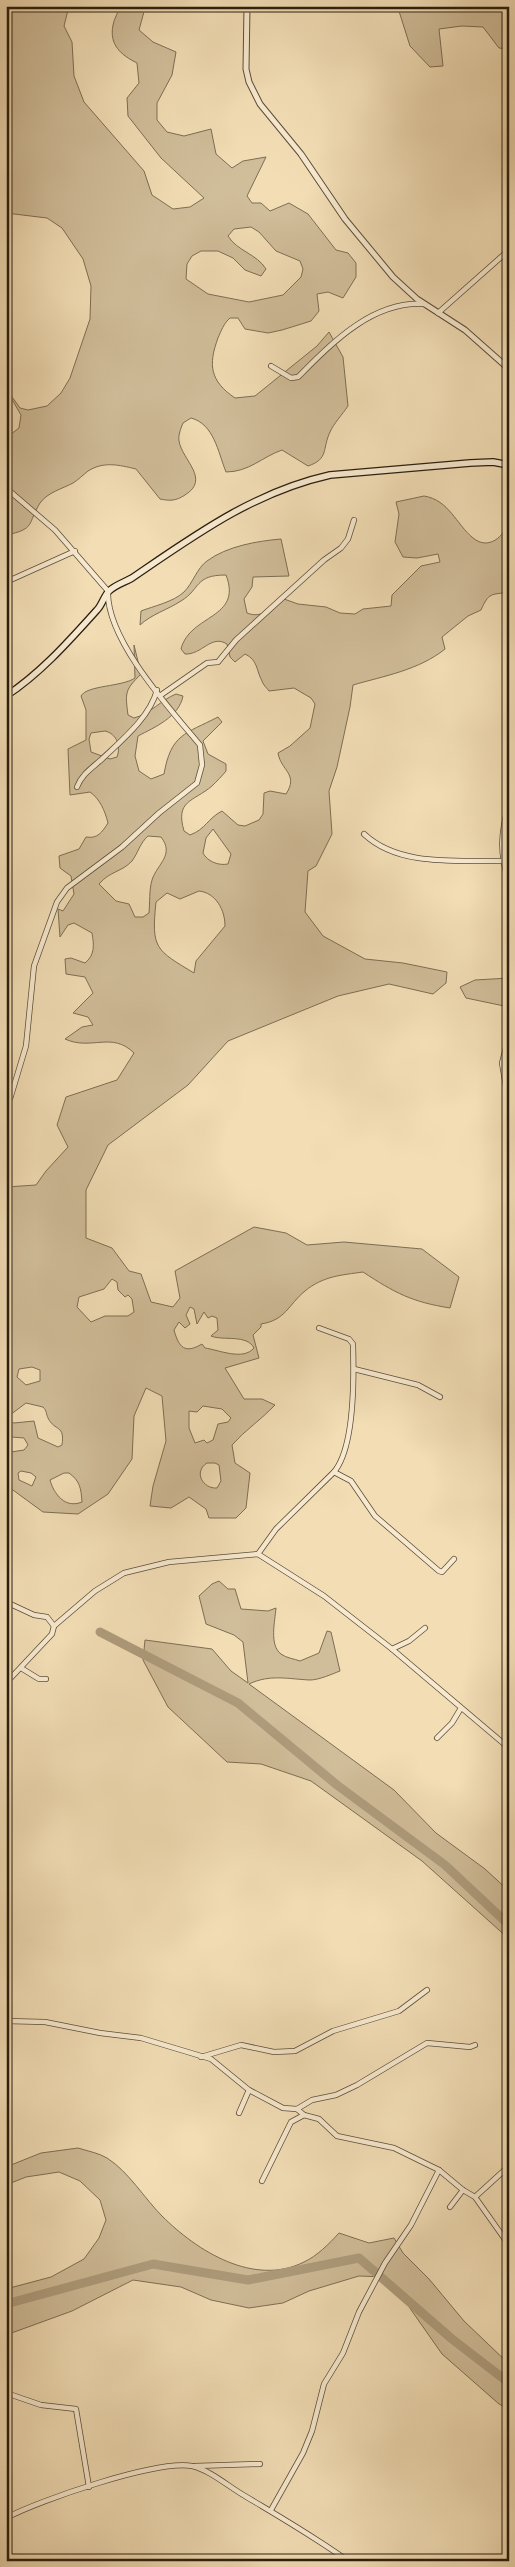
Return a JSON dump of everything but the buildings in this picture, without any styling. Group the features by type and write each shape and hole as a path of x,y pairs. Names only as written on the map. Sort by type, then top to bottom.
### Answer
{"main road":[{"path":"6,696 41,670 99,608 108,591 212,524 271,494 308,480 330,475 493,462 509,465"}],"street":[{"path":"247,6 246,69 249,82 260,104 301,154 344,219 375,258 393,277 438,313 465,330 509,370"},
{"path":"438,313 509,250"},
{"path":"271,366 291,378 298,377 331,344 352,328 399,305 426,304"},
{"path":"6,488 40,516 75,552 108,591 111,618 137,667 200,745 202,758 200,777 192,788 159,813 122,848 67,888 57,902 34,966 26,1046 10,1099"},
{"path":"161,695 207,663 218,662 236,640 324,560 341,548 348,539 354,520"},
{"path":"6,582 75,552"},
{"path":"77,788 83,775 121,740 154,703 157,690"},
{"path":"509,802 501,838 502,861 509,883"},
{"path":"364,834 376,846 420,858 502,861"},
{"path":"509,1036 502,1063 509,1104"},
{"path":"258,1554 276,1529 334,1472 342,1461 354,1389 351,1341 319,1328"},
{"path":"354,1369 418,1385 440,1397"},
{"path":"334,1472 351,1481 375,1516 439,1571 442,1572 454,1559"},
{"path":"6,1683 52,1634 54,1626 95,1590 124,1573 169,1562 258,1554 315,1589 392,1649 509,1748"},
{"path":"6,1602 34,1615 47,1617 54,1626"},
{"path":"392,1649 409,1641 425,1628"},
{"path":"21,1668 39,1679 46,1679"},
{"path":"437,1738 452,1724 461,1708"},
{"path":"201,2057 211,2052 241,2046 274,2052 295,2051 333,2031 399,2011 427,1990"},
{"path":"6,2021 45,2022 100,2033 141,2038 215,2061 249,2090 278,2106 297,2109 304,2115 324,2122 338,2136 394,2148 439,2170 463,2190 475,2197 509,2245"},
{"path":"297,2109 312,2100 336,2095 357,2085 427,2043 470,2047 475,2045"},
{"path":"239,2113 249,2090"},
{"path":"262,2181 278,2145 292,2122 304,2115"},
{"path":"475,2197 509,2166"},
{"path":"272,2510 303,2453 324,2384 343,2353 359,2312 385,2263 411,2225 439,2170"},
{"path":"501,2173 509,2175"},
{"path":"450,2207 463,2190"},
{"path":"6,2393 41,2405 76,2409 89,2487"},
{"path":"6,2518 47,2501 149,2470 194,2466 260,2464"},
{"path":"194,2466 272,2510 348,2561"}],"shaded area":[{"path":"6,6 69,6 64,26 72,42 74,76 84,102 144,171 152,195 173,209 190,207 204,198 161,158 128,116 127,98 139,83 137,63 121,53 115,44 112,32 114,20 120,6 175,6 173,8 145,8 139,30 153,42 176,52 172,75 157,103 157,120 167,132 184,136 211,129 216,154 232,168 243,161 266,157 247,196 252,203 261,203 270,211 289,203 308,214 336,250 348,253 356,263 356,277 343,298 328,292 317,294 319,311 311,321 268,333 245,329 238,318 230,318 220,333 213,356 213,372 220,385 227,392 235,398 255,396 317,346 329,332 343,357 348,406 332,429 322,457 308,466 282,450 242,470 226,472 210,432 199,421 191,418 183,423 179,436 181,448 195,476 192,489 185,495 173,500 160,499 136,469 118,465 100,466 88,471 73,483 47,496 40,503 27,528 6,535 6,438 19,428 21,415 6,389 6,374 10,394 20,408 28,410 47,406 61,393 70,378 90,319 91,286 83,259 62,228 47,218 6,213","holes":["251,227 259,232 276,251 300,261 303,269 301,277 283,295 249,302 208,294 186,279 187,264 192,256 201,251 218,251 233,258 245,270 261,276 266,269 262,264 236,245 228,236 234,229"]},
{"path":"405,6 427,11 432,6 509,6 509,49 499,48 483,27 462,26 439,29 443,66 430,67 410,46 398,8"},
{"path":"424,496 433,498 446,507 467,532 479,542 490,542 500,537 509,522 509,592 491,595 481,610 468,616 442,637 445,649 435,656 413,667 353,685 337,767 329,791 332,834 316,866 308,871 305,912 323,936 365,959 403,963 447,972 446,983 433,994 389,984 338,996 228,1041 188,1085 108,1145 86,1190 86,1238 112,1248 129,1271 141,1274 151,1302 173,1307 180,1298 175,1271 254,1227 286,1233 307,1245 344,1242 422,1249 459,1277 450,1308 404,1296 363,1272 333,1277 319,1282 299,1296 276,1319 261,1324 261,1327 253,1335 259,1358 225,1368 244,1399 262,1399 275,1405 232,1445 235,1463 250,1473 246,1508 236,1518 209,1518 206,1509 189,1497 171,1508 150,1506 153,1486 166,1441 162,1396 146,1388 134,1416 132,1459 108,1494 78,1514 43,1512 6,1485 6,1449 11,1452 24,1450 28,1445 24,1438 12,1437 6,1441 6,1420 14,1423 34,1421 38,1438 58,1447 62,1445 63,1438 61,1431 48,1418 43,1407 26,1403 6,1418 6,1187 36,1185 68,1147 57,1125 66,1097 117,1080 134,1053 118,1043 84,1043 65,1039 82,1027 93,1025 88,1017 73,1013 93,993 85,977 66,974 65,959 71,958 85,963 91,957 93,946 92,933 74,923 68,925 60,937 58,909 63,911 74,894 71,876 60,868 59,856 79,849 86,837 97,836 108,823 102,806 90,792 70,795 68,749 86,740 86,710 81,696 90,690 135,678 134,645 141,674 127,692 128,715 134,718 140,716 176,694 183,696 177,710 171,716 138,736 135,756 139,771 151,779 164,774 167,761 175,743 188,732 218,717 222,722 203,741 208,754 226,764 226,771 212,786 192,799 184,807 182,821 184,831 190,835 195,833 222,811 238,825 245,826 259,820 263,814 264,793 270,791 286,794 290,787 290,777 278,753 290,746 310,728 315,704 311,698 294,688 269,691 252,659 245,654 235,662 230,657 227,644 216,641 185,654 181,649 186,638 194,629 222,609 227,600 229,589 226,575 208,577 181,601 140,625 141,611 180,595 204,564 215,556 243,545 281,539 289,576 253,577 252,587 244,599 247,613 262,614 284,599 298,604 326,607 340,613 355,614 363,609 391,606 392,595 421,566 440,562 438,554 417,558 403,557 395,542 399,514 396,502","holes":["105,731 109,733 117,741 117,757 110,759 91,752 89,739 91,733","213,829 231,854 228,864 217,864 203,853 206,838","148,836 161,837 165,843 166,854 152,880 149,913 143,917 135,917 129,904 116,901 99,884 107,876 132,861","199,891 210,895 221,908 225,926 196,961 194,973 171,959 159,946 154,930 156,902 167,893 180,899","112,1279 117,1282 118,1290 125,1297 128,1295 132,1299 134,1312 128,1316 105,1316 91,1322 77,1307 79,1297 104,1289","190,1307 194,1309 197,1324 204,1312 208,1318 212,1316 217,1318 218,1330 211,1336 240,1339 251,1344 254,1348 244,1354 205,1348 202,1344 191,1349 184,1348 178,1341 174,1330 179,1322 185,1328 190,1324 186,1315","32,1367 40,1370 40,1381 26,1385 17,1377 19,1369","203,1406 222,1409 231,1418 228,1422 218,1424 213,1440 207,1443 204,1440 195,1443 189,1428 189,1411 197,1412","207,1463 215,1463 219,1465 221,1481 217,1488 212,1488 204,1483 200,1475","21,1471 31,1473 36,1477 32,1486 19,1480 18,1473","64,1473 69,1473 76,1479 79,1485 82,1502 76,1504 65,1502 54,1490 50,1480"]},
{"path":"509,978 509,1007 466,998 460,987 475,980"},
{"path":"219,1581 228,1589 235,1589 241,1609 268,1611 276,1608 275,1645 277,1650 285,1657 300,1661 319,1653 327,1631 331,1632 340,1671 314,1680 272,1678 249,1684 394,1790 436,1833 485,1869 509,1891 509,1939 422,1861 311,1781 261,1764 227,1762 168,1707 143,1660 145,1640 212,1649 231,1671 248,1683 243,1642 234,1635 206,1624 199,1596 212,1584"},
{"path":"78,2148 107,2158 115,2164 162,2216 192,2241 209,2253 227,2262 246,2268 285,2269 304,2262 318,2253 339,2233 369,2243 394,2238 403,2253 429,2279 464,2321 509,2364 509,2409 499,2404 442,2354 400,2294 385,2277 359,2276 309,2291 283,2303 249,2308 211,2300 181,2287 133,2280 72,2311 6,2335 6,2289 51,2277 84,2259 99,2238 106,2220 100,2200 80,2181 59,2172 26,2177 6,2185 6,2167 41,2153"}],"waterway":[{"path":"100,1632 238,1703 337,1785 445,1865 509,1925"},
{"path":"6,2304 153,2264 248,2280 359,2258 452,2339 509,2383"}]}
